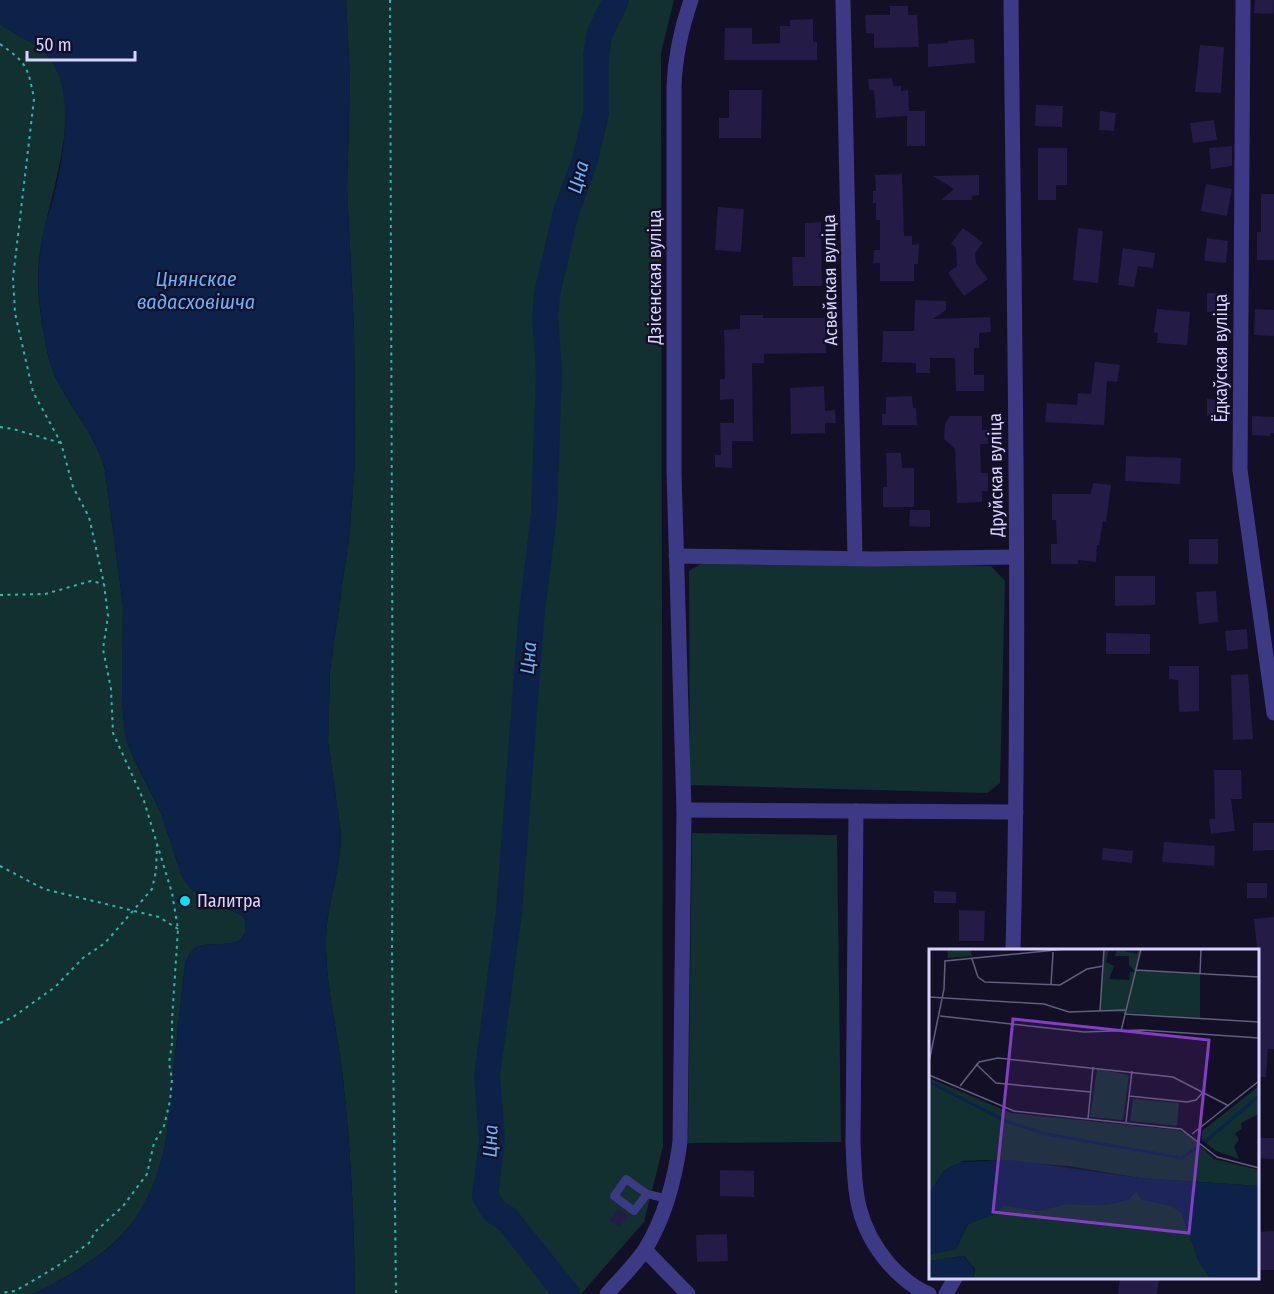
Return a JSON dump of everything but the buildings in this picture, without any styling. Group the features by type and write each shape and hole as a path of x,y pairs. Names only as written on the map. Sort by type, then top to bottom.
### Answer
{"street":[{"name":"Дзісенская вуліца","path":"607,1294 645,1250 668,1199 676,1173 680,1142 684,810 674,472 674,87 677,50 691,0"},
{"name":"Асвейская вуліца","path":"843,0 855,558"},
{"name":"Друйская вуліца","path":"1011,0 1016,557 1016,812 1013,949"},
{"name":"Ёдкаўская вуліца","path":"1243,0 1240,470 1274,713"},
{"path":"676,556 1016,557"},
{"path":"684,810 1016,812"},
{"path":"856,811 853,1142 855,1191 862,1220 875,1247 908,1282 929,1294"},
{"path":"645,1250 688,1294"},
{"path":"946,1294 954,1279"}],"lane":[{"path":"647,1194 668,1199"}],"path":[{"path":"390,0 392,951 396,1294"},
{"path":"0,44 20,58 29,71 34,99 13,278 15,314 33,392 61,443 73,487 89,517 104,584 108,616 103,650 111,688 113,733 144,801 172,893 178,929 169,1063 172,1079 170,1101 164,1126 154,1143 147,1174 123,1206 95,1232 89,1243 42,1276 15,1291 0,1293"},
{"path":"0,427 61,443"},
{"path":"0,595 45,594 91,581 104,584"},
{"path":"0,1023 13,1017 55,987 83,958 105,943 152,889 156,871 157,841"},
{"path":"0,866 44,889 159,917 178,929"}],"green space":[{"path":"346,0 674,0 661,53 663,1147 644,1222 581,1294 355,1294 348,1133 341,1061 326,956 327,925 339,861 341,834 328,742 330,670 349,537 355,463 354,329 347,189 350,79"},
{"path":"0,24 46,54 59,74 65,97 62,150 40,253 38,285 40,307 53,372 97,447 105,470 123,606 122,701 125,734 134,759 161,813 182,877 190,888 210,902 242,915 245,920 245,933 239,941 197,947 187,960 166,1141 153,1186 144,1205 120,1237 105,1251 45,1289 32,1294 0,1294"},
{"path":"708,560 991,566 1005,581 1000,783 987,793 690,785 689,571"},
{"path":"692,833 837,835 841,1142 688,1143"}],"water":[{"name":"Цнянскае вадасховішча","path":"0,0 346,0 350,79 347,189 354,329 355,463 349,537 330,670 328,742 341,834 339,861 327,925 326,956 341,1061 348,1133 355,1294 32,1294 83,1267 121,1236 136,1218 158,1171 166,1141 187,960 197,947 239,941 245,933 245,920 242,915 199,895 182,877 161,813 128,746 122,701 123,606 105,470 97,446 64,393 52,368 39,299 41,245 58,179 64,142 64,102 61,84 46,54 0,24"}],"waterway":[{"name":"Цна","path":"567,1294 507,1219 494,1211 485,1196 492,1140 487,1076 509,912 531,620 544,514 549,371 545,319 547,294 566,212 585,160 596,113 596,57 599,35 616,0"}],"place":[{"name":"Палитра","path":"185,901"}]}
